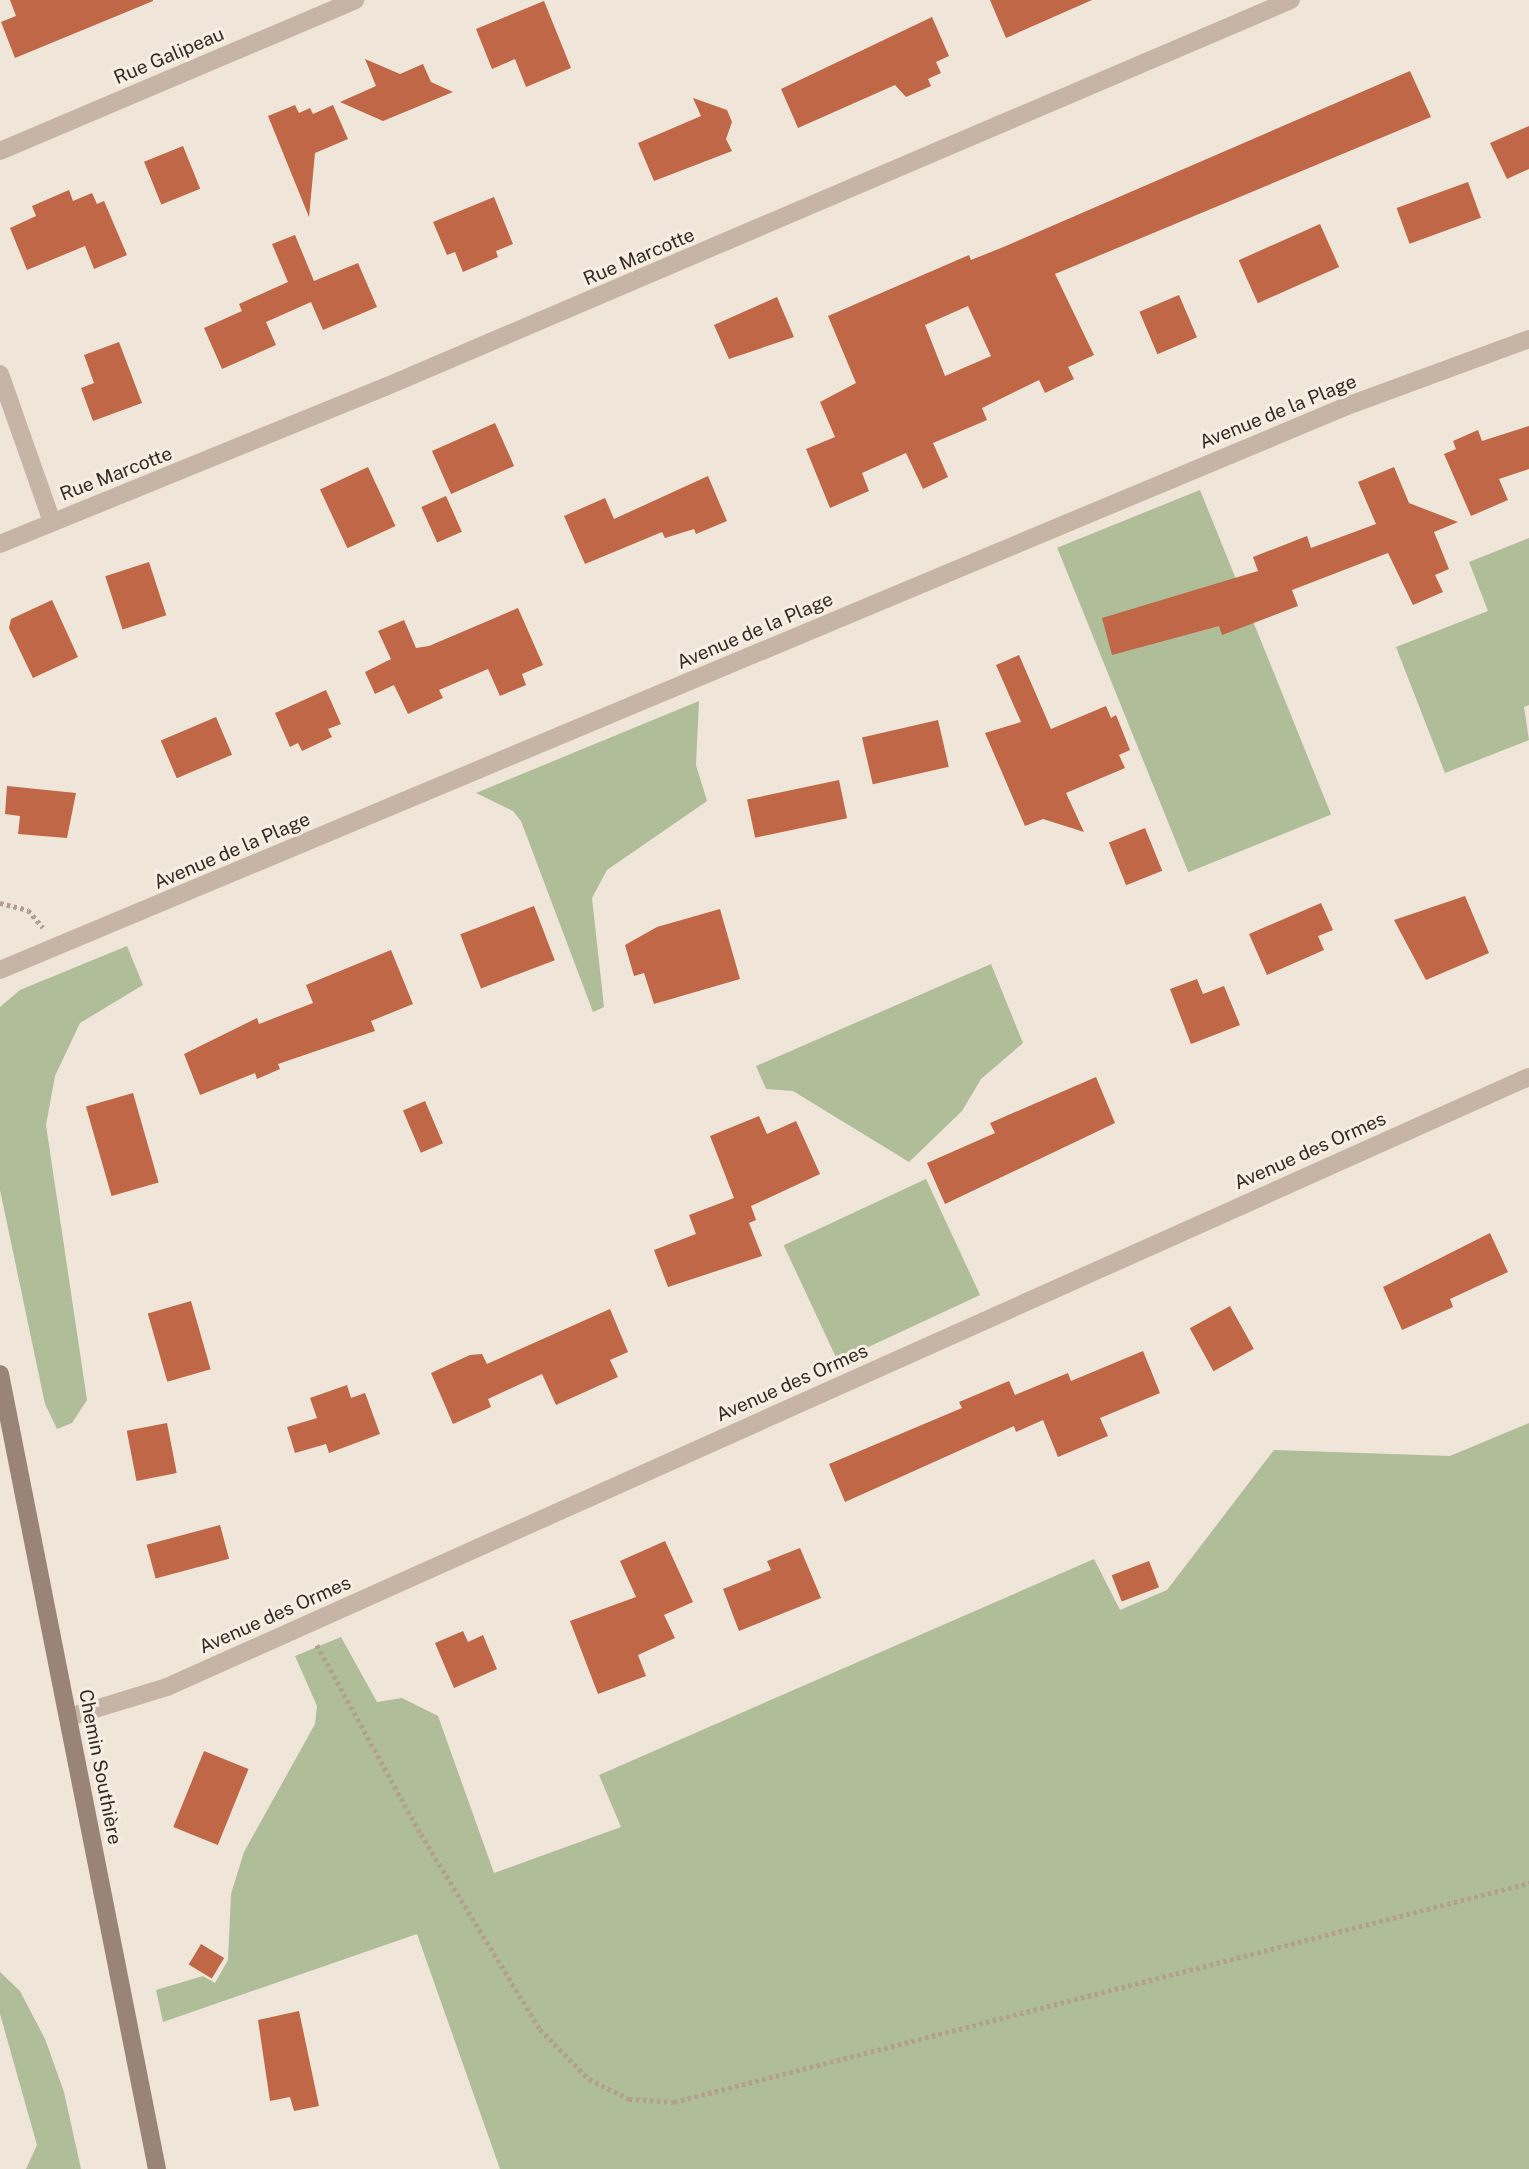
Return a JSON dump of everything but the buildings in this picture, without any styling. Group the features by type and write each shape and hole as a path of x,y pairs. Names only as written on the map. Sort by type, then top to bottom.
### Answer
{"street":[{"name":"Rue Galipeau","path":"0,151 355,0"},
{"name":"Rue Marcotte","path":"0,544 398,382 1292,0"},
{"name":"Avenue de la Plage","path":"0,970 1311,421 1529,339"},
{"path":"0,374 52,522"},
{"name":"Avenue des Ormes","path":"69,1717 139,1698 1529,1077"},
{"name":"Chemin Southière","path":"0,1374 157,2169"}],"path":[{"path":"0,903 36,915 51,949"},
{"path":"305,1624 421,1834 540,2029 589,2080 629,2099 674,2102 1529,1883"}],"green space":[{"path":"1200,490 1331,815 1188,872 1057,548"},
{"path":"1529,538 1529,705 1524,707 1529,740 1445,773 1396,647 1488,611 1469,562"},
{"path":"699,701 696,765 707,801 607,870 592,898 604,1007 593,1012 521,821 513,811 476,793"},
{"path":"127,946 143,985 80,1023 55,1076 46,1125 87,1400 72,1423 57,1429 45,1404 0,1190 0,1007 20,990"},
{"path":"991,964 1023,1043 981,1079 962,1111 909,1162 793,1091 766,1089 756,1066"},
{"path":"926,1179 980,1295 838,1361 784,1245"},
{"path":"1529,1423 1529,2169 500,2169 417,1934 163,2022 156,1990 203,1976 215,1983 228,1960 231,1894 244,1852 315,1724 317,1706 295,1656 341,1637 377,1702 402,1698 438,1716 494,1873 621,1827 599,1775 1094,1559 1120,1610 1167,1590 1274,1450 1450,1456"},
{"path":"0,1972 20,1991 45,2039 64,2092 81,2169 26,2169 37,2145 0,2014"}]}
